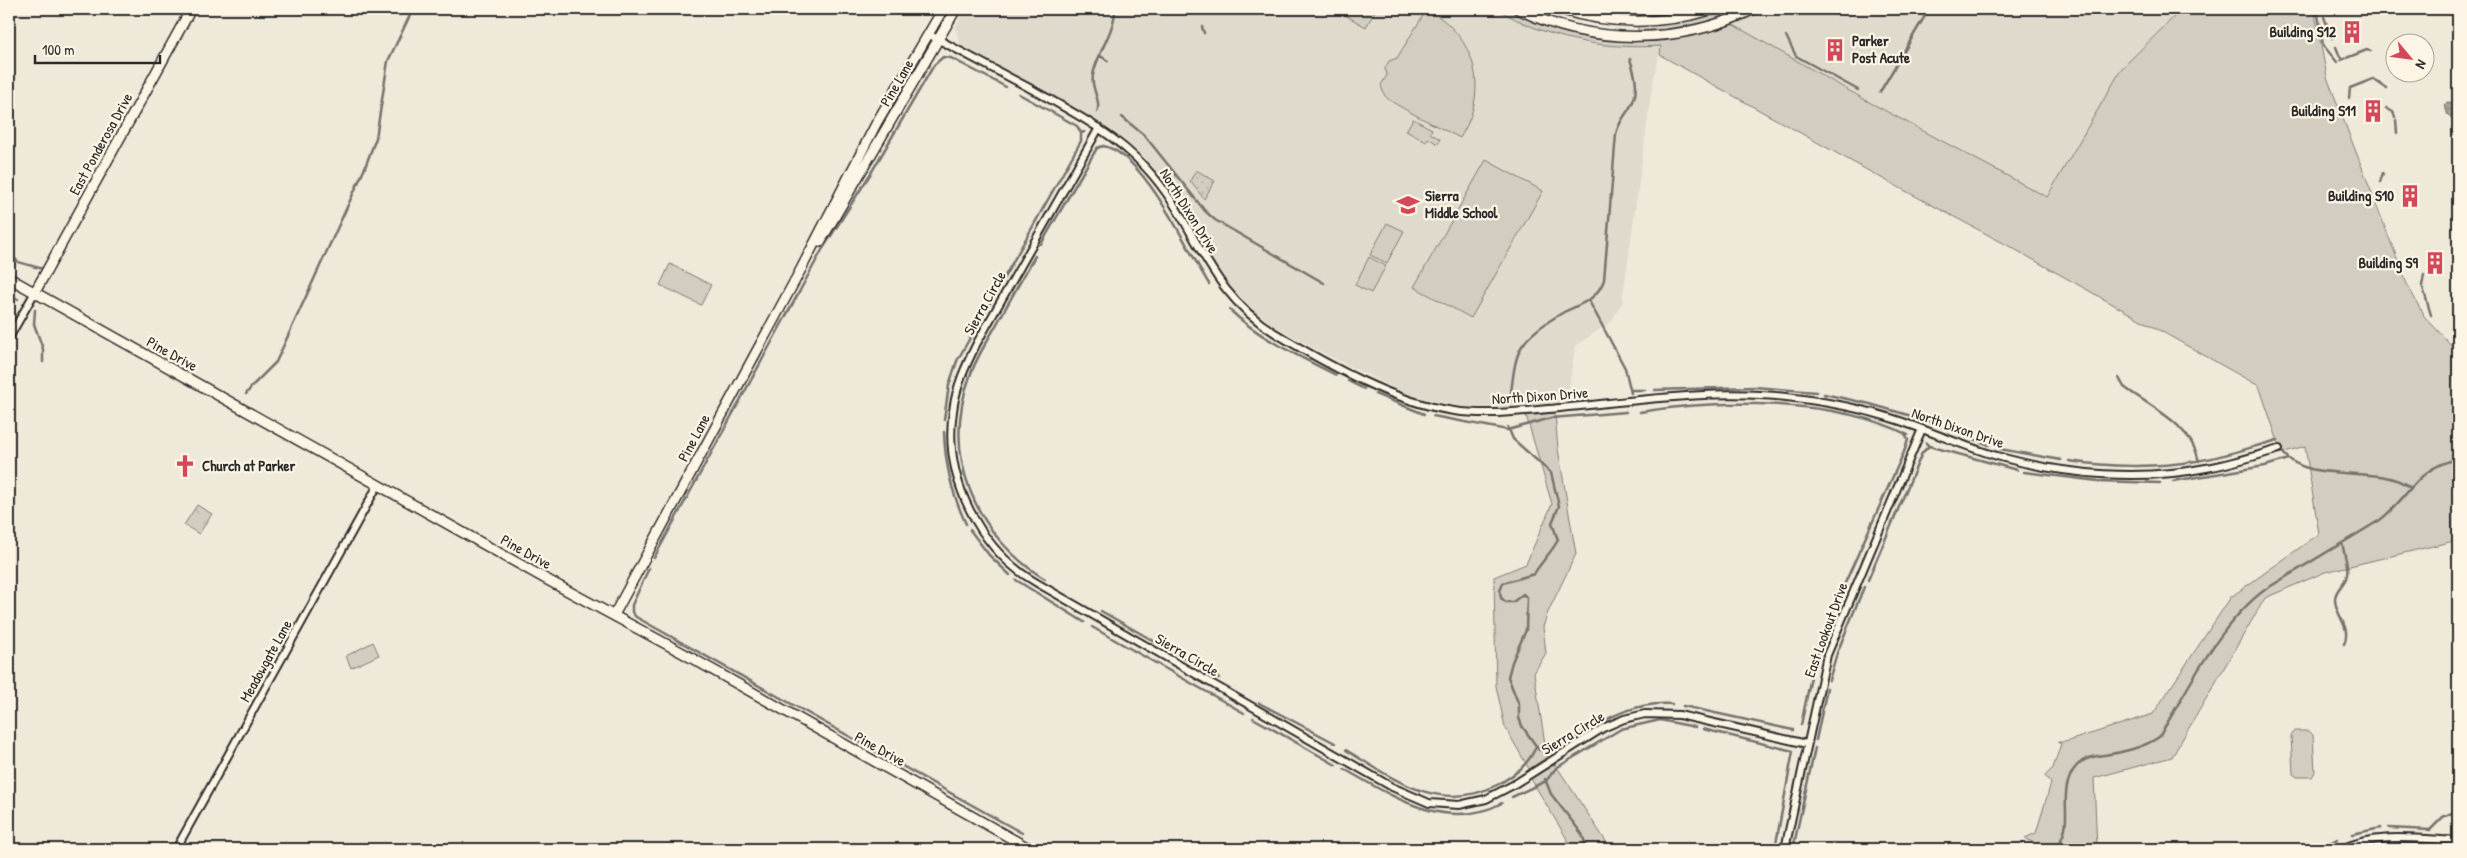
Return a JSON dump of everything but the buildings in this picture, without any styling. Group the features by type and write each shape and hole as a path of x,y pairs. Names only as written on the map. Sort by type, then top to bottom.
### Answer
{"main road":[{"name":"East Ponderosa Drive","path":"35,292 191,9"},
{"name":"Pine Lane","path":"614,615 799,273 801,265 865,145 943,9"},
{"name":"Pine Lane","path":"799,273 805,267 956,9"},
{"path":"1518,9 1576,29 1632,36 1664,35 1694,30 1726,21 1754,9"},
{"path":"1559,9 1595,18 1636,21 1674,18 1714,9"},
{"name":"Pine Drive","path":"9,278 1030,849"}],"street":[{"name":"North Dixon Drive","path":"928,34 1099,128 1126,148 1155,177 1219,282 1247,312 1274,332 1307,351 1402,397 1446,410 1492,413 1702,396 1777,396 1854,408 2011,460 2046,467 2103,473 2144,474 2193,470 2279,449"},
{"name":"Sierra Circle","path":"1099,128 977,342 963,370 954,402 952,445 961,489 984,534 1011,566 1032,581 1345,761 1402,793 1429,803 1464,805 1490,797 1603,728 1624,720 1649,714 1679,715 1807,744"},
{"path":"9,338 35,292"},
{"name":"East Lookout Drive","path":"1785,849 1827,654 1922,429"},
{"name":"Meadowgate Lane","path":"176,849 378,485"},
{"path":"2341,849 2360,842 2384,838 2458,841"}],"shaded area":[{"name":"Sierra Middle School","path":"965,9 1497,9 1528,25 1573,40 1618,47 1661,46 1653,82 1622,303 1611,322 1575,346 1567,402 1507,407 1464,407 1424,399 1398,390 1319,351 1275,326 1252,310 1221,276 1167,185 1142,156 1106,126 960,44 955,28"},
{"path":"1607,9 1696,9 1638,16 1636,10"},
{"path":"1765,9 2196,9 2177,14 2122,68 2047,197 1869,102 1732,24"},
{"path":"2447,102 2458,103 2458,112 2454,119 2448,116 2445,106"}],"green space":[{"path":"1334,9 1376,9 1366,27"},
{"path":"1427,9 1444,21 1457,34 1467,49 1474,66 1476,83 1475,102 1460,138 1389,100 1384,95 1381,85 1387,75 1385,68 1389,61 1397,58"},
{"path":"1497,9 1512,11 1558,30 1580,36 1623,41 1645,41 1689,36 1732,24 1869,102 2047,197 2122,68 2177,14 2196,9 2314,9 2327,77 2407,284 2424,316 2458,352 2458,540 2325,572 2265,598 2172,757 2094,778 2097,849 2032,849 2034,843 2025,838 2036,833 2051,783 2045,776 2053,768 2061,744 2057,742 2065,742 2153,714 2231,597 2319,534 2305,446 2282,453 2259,386 2007,245 1885,180 1660,55 1661,46 1618,46 1576,40 1535,28"},
{"path":"1728,9 1742,9 1691,25 1665,30 1638,31 1638,26 1684,21"},
{"path":"1413,119 1432,129 1430,133 1440,139 1438,144 1428,138 1426,142 1406,131"},
{"path":"1486,160 1543,191 1471,318 1414,287"},
{"path":"1196,170 1215,181 1204,199 1190,181"},
{"path":"1387,223 1404,231 1387,263 1370,255"},
{"path":"1369,257 1386,266 1371,293 1355,285"},
{"path":"670,264 711,285 701,305 660,285"},
{"path":"1555,413 1558,449 1576,554 1548,612 1543,627 1546,653 1534,673 1547,757 1529,769 1505,727 1496,686 1494,577 1526,564 1552,504 1526,415"},
{"path":"197,505 212,514 199,534 184,525"},
{"path":"373,642 379,655 351,668 346,656"},
{"path":"2295,731 2309,731 2313,735 2315,772 2312,777 2297,777 2293,774 2291,736"},
{"path":"1555,764 1611,849 1573,849 1531,779"}],"waterway":[{"path":"246,394 276,362 364,170 376,138 388,61 413,9"},
{"path":"1097,112 1098,103 1093,85 1093,75 1112,26 1115,9"},
{"path":"1880,92 1929,9"},
{"path":"2317,9 2323,45 2337,62"},
{"path":"2324,17 2332,38"},
{"path":"1202,27 1204,33"},
{"path":"1786,36 1796,56 1858,90"},
{"path":"2336,47 2340,57 2344,59"},
{"path":"2341,60 2367,50 2371,51"},
{"path":"1099,55 1108,61"},
{"path":"654,558 822,250 871,173 934,65 943,57 951,58 1006,87"},
{"path":"1510,399 1517,358 1522,346 1536,331 1553,319 1593,297 1604,280 1616,134 1619,124 1635,97 1636,91 1634,72 1630,59"},
{"path":"2349,98 2350,88 2373,79 2386,88"},
{"path":"1019,94 1077,126 1081,133 1084,132"},
{"path":"2386,108 2393,112 2395,117"},
{"path":"1122,117 1145,136 1205,211 1215,220 1324,283"},
{"path":"2396,120 2397,133"},
{"path":"944,420 949,385 957,361 1081,141 1081,133"},
{"path":"1103,146 1118,152 1133,165 1149,184 1177,227 1209,284"},
{"path":"1041,244 1097,148 1103,146"},
{"path":"2380,182 2383,173"},
{"path":"9,253 18,262 43,269"},
{"path":"1035,256 972,370 962,406 960,435 963,464 970,491 983,517 1000,540 1020,561 1045,579"},
{"path":"2422,286 2424,275"},
{"path":"2423,288 2431,315"},
{"path":"9,299 18,299"},
{"path":"1589,301 1625,368 1631,393"},
{"path":"35,310 34,324 43,349 43,362"},
{"path":"1230,310 1267,338 1336,375"},
{"path":"2119,378 2124,387 2179,427 2195,448 2199,461"},
{"path":"1348,381 1364,389"},
{"path":"1655,390 1754,387 1816,392"},
{"path":"1631,390 1645,390"},
{"path":"1375,394 1424,414"},
{"path":"1824,394 1870,404 1932,422"},
{"path":"1640,412 1705,405 1740,404 1812,408 1847,414 1879,423 1908,435"},
{"path":"1433,416 1508,430 1551,418 1626,412"},
{"path":"1941,426 1989,445"},
{"path":"1508,427 1513,439 1551,473 1559,506 1552,523 1558,540 1552,549 1534,574 1503,583 1500,591 1501,598 1506,602 1513,602 1523,594 1527,598 1526,630 1512,662 1508,677 1519,705 1519,718 1522,726 1539,750"},
{"path":"944,432 950,479 966,524"},
{"path":"1845,583 1904,452 1908,440 1905,434"},
{"path":"2069,461 2100,465 2165,465 2217,457 2278,440"},
{"path":"1926,443 1929,446 2017,470"},
{"path":"1868,580 1922,453 1929,446"},
{"path":"2000,449 2061,460"},
{"path":"2283,453 2295,463 2310,469 2381,476 2397,480 2411,488"},
{"path":"2173,481 2265,466 2289,459"},
{"path":"2057,849 2065,828 2067,788 2071,775 2077,765 2092,757 2133,749 2159,737 2193,678 2219,638 2249,603 2266,589 2380,520 2414,484 2432,469 2458,459"},
{"path":"2024,472 2098,481 2160,483"},
{"path":"970,530 989,555 1010,575"},
{"path":"2342,543 2347,574 2345,581 2336,593 2335,599 2345,626 2346,638 2344,644"},
{"path":"649,568 632,605 632,612 636,617 1022,833"},
{"path":"1016,580 1084,622"},
{"path":"1829,680 1837,653 1864,587"},
{"path":"1828,624 1842,591"},
{"path":"1101,611 1219,678"},
{"path":"1092,627 1244,713"},
{"path":"1801,725 1813,667 1825,632"},
{"path":"1816,740 1827,688"},
{"path":"1259,703 1335,743"},
{"path":"1538,748 1545,752 1553,749 1595,725 1639,707 1655,704 1672,704"},
{"path":"1683,706 1793,730"},
{"path":"1253,718 1336,765"},
{"path":"1512,797 1546,781 1556,768 1621,729 1660,720 1695,727"},
{"path":"1703,729 1793,751 1775,849"},
{"path":"1346,750 1382,772 1419,790 1438,795 1458,796 1478,793 1499,784 1525,764 1536,747"},
{"path":"1793,849 1815,748"},
{"path":"1344,769 1400,800 1440,813 1460,814 1481,811 1502,803"},
{"path":"1545,779 1551,794 1582,834 1587,849"},
{"path":"2389,828 2430,830 2443,817 2454,812"},
{"path":"2352,834 2381,828"},
{"path":"2325,846 2337,839"}],"place":[{"name":"Building S12","path":"2352,32"},
{"name":"Parker Post Acute","path":"1835,50"},
{"name":"Building S11","path":"2373,111"},
{"name":"Building S10","path":"2410,196"},
{"name":"Sierra Middle School","path":"1408,205"},
{"name":"Building S9","path":"2435,263"},
{"name":"Church at Parker","path":"185,466"}]}
